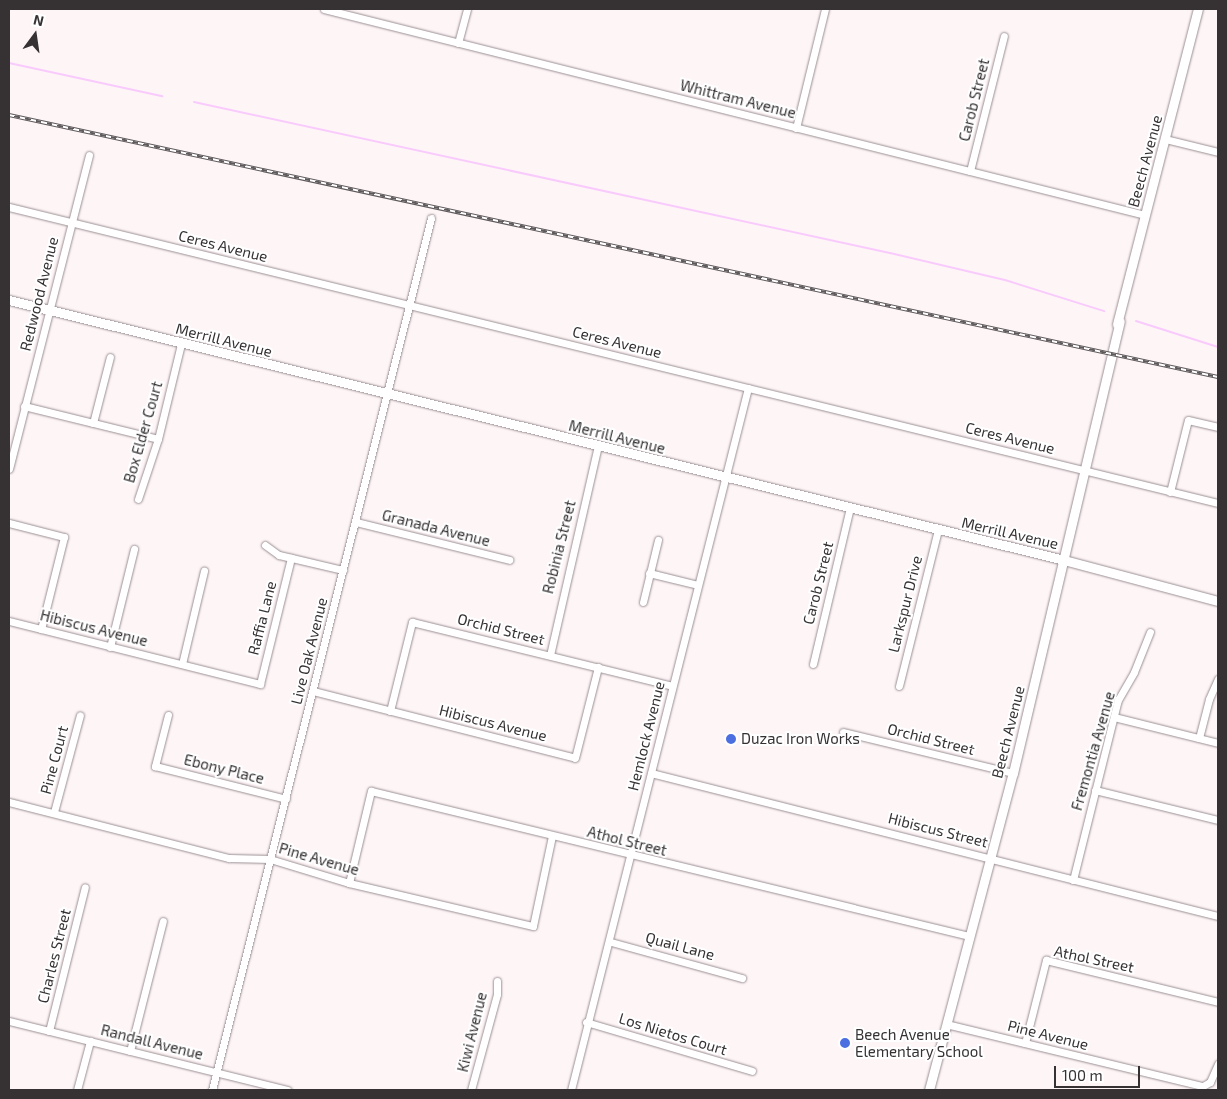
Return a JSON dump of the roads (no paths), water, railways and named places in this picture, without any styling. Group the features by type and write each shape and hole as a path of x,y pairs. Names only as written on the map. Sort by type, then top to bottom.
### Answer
{"main road":[{"name":"Beech Avenue","path":"930,1090 1013,773 1086,471 1106,377 1145,214 1198,9"},
{"name":"Merrill Avenue","path":"9,300 181,344 1064,560 1218,601"}],"street":[{"name":"Whittram Avenue","path":"324,9 1145,214"},
{"path":"458,42 467,9"},
{"path":"796,128 825,9"},
{"name":"Carob Street","path":"970,171 1004,36"},
{"path":"1165,139 1218,152"},
{"name":"Redwood Avenue","path":"9,469 89,155"},
{"name":"Ceres Avenue","path":"9,207 1170,492 1218,502"},
{"name":"Live Oak Avenue","path":"212,1090 431,218"},
{"name":"Box Elder Court","path":"138,499 158,439 181,344"},
{"path":"93,423 110,356"},
{"name":"Hemlock Avenue","path":"571,1090 586,1022 611,942 672,686 748,388"},
{"path":"24,406 158,439"},
{"path":"1170,492 1188,420 1218,428"},
{"name":"Robinia Street","path":"550,655 598,446"},
{"name":"Carob Street","path":"813,664 850,508"},
{"name":"Granada Avenue","path":"356,522 509,560"},
{"path":"9,523 64,537 41,629"},
{"name":"Larkspur Drive","path":"899,686 938,530"},
{"path":"643,602 658,540"},
{"path":"265,545 279,555 343,570"},
{"path":"110,646 134,549"},
{"name":"Raffia Lane","path":"260,684 291,558"},
{"path":"182,664 204,571"},
{"path":"649,573 698,585"},
{"name":"Hibiscus Avenue","path":"9,621 260,684"},
{"name":"Orchid Street","path":"390,711 412,622 672,686"},
{"name":"Fremontia Avenue","path":"1073,880 1118,700 1130,680 1150,632"},
{"name":"Hibiscus Avenue","path":"313,691 575,758 598,667"},
{"path":"1199,738 1209,699 1218,679"},
{"name":"Pine Court","path":"54,812 80,715"},
{"name":"Ebony Place","path":"168,715 155,766 286,799"},
{"path":"1114,717 1218,743"},
{"name":"Orchid Street","path":"843,732 1013,773"},
{"name":"Hibiscus Street","path":"651,773 1218,916"},
{"path":"1095,790 1218,820"},
{"name":"Athol Street","path":"348,883 371,791 630,856 969,936"},
{"name":"Pine Avenue","path":"9,802 229,858 270,859 348,883 533,926 552,836"},
{"name":"Charles Street","path":"50,1031 85,887"},
{"path":"130,1051 163,921"},
{"name":"Quail Lane","path":"611,942 742,978"},
{"name":"Athol Street","path":"1025,1044 1046,960 1218,1002"},
{"name":"Kiwi Avenue","path":"471,1090 497,994 497,981"},
{"name":"Randall Avenue","path":"9,1021 288,1090"},
{"name":"Los Nietos Court","path":"586,1022 752,1071"},
{"name":"Pine Avenue","path":"946,1024 1203,1086 1210,1082 1218,1064"},
{"path":"77,1090 90,1041"}],"waterway":[{"path":"9,63 162,96"},
{"path":"194,102 890,253 1005,280 1104,311"},
{"path":"1136,321 1218,347"}],"railway":[{"path":"9,115 1218,377"}],"place":[{"name":"Duzac Iron Works","path":"731,739"},
{"name":"Beech Avenue Elementary School","path":"845,1043"}]}
